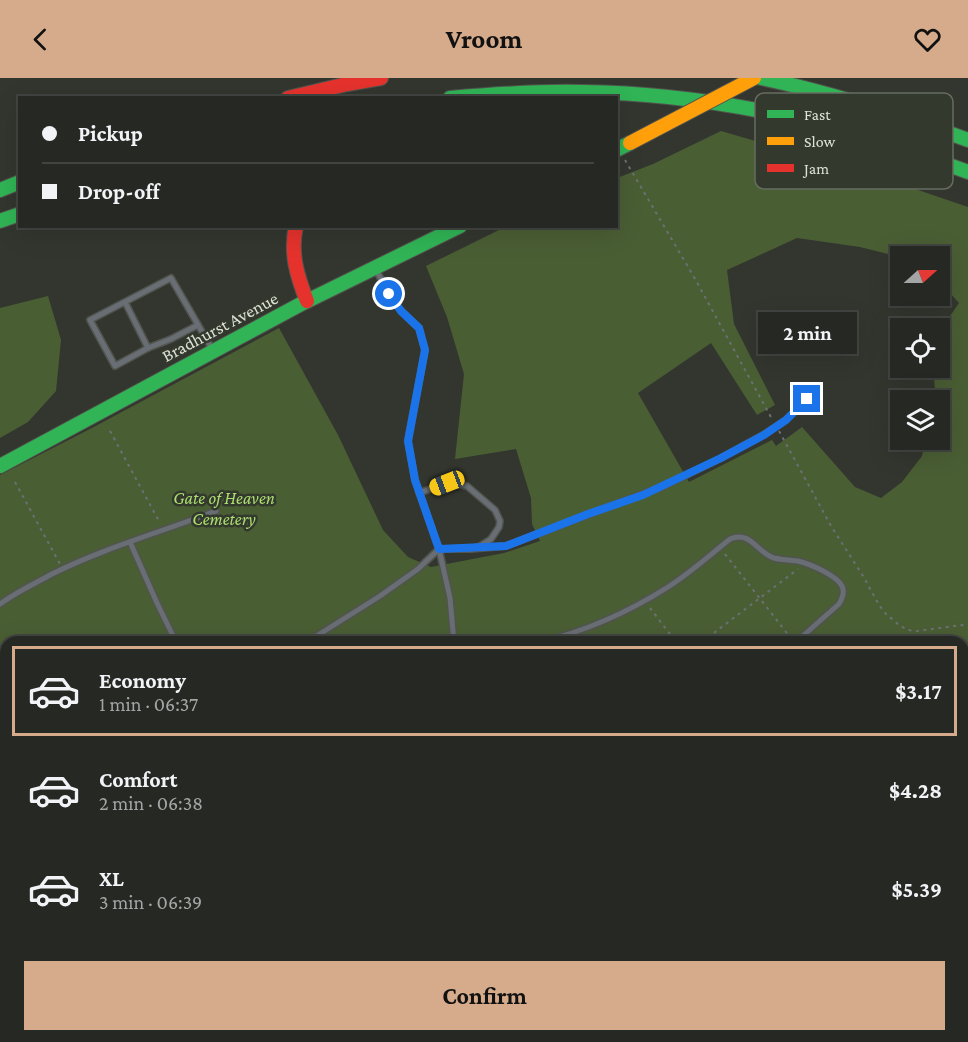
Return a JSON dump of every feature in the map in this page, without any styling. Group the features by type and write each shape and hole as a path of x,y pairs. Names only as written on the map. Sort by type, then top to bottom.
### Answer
{"main road":[{"path":"347,84 364,78"},
{"path":"296,96 381,78"},
{"path":"618,149 754,78"},
{"path":"761,78 822,93"},
{"path":"780,78 797,86"},
{"path":"468,96 565,90 624,91 685,97 755,108"},
{"path":"536,96 565,90"},
{"path":"953,135 968,140"},
{"path":"953,166 968,172"},
{"path":"0,190 18,183"},
{"path":"0,222 18,215"},
{"path":"296,228 293,261 307,301"},
{"name":"Bradhurst Avenue","path":"0,466 213,350 456,228"}],"lane":[{"path":"375,268 401,311 419,328 425,350 408,441 419,494 439,549 450,598 453,636"},
{"path":"198,325 116,366 90,320 171,278 213,350"},
{"path":"125,302 148,348"},
{"path":"317,636 380,596 418,569 439,549 506,546 666,485 764,435 786,420 807,399"},
{"path":"419,494 447,483 467,486 495,510 500,521 499,527 491,539 471,549"},
{"path":"0,604 62,569 87,558 216,511"},
{"path":"561,636 610,620 669,586 730,539 744,537 775,558 805,564 827,573 841,585 843,591 839,604 802,636"},
{"path":"130,542 173,636"}],"path":[{"path":"110,431 164,530"},
{"path":"15,482 62,569"},
{"path":"719,547 790,636"},
{"path":"710,636 805,564"},
{"path":"645,601 671,636"}],"green space":[{"name":"Gate of Heaven Cemetery","path":"721,131 755,141 755,189 915,189 968,207 968,636 0,636 0,475 279,328 338,435 383,530 408,557 431,567 504,553 540,541 532,524 531,498 516,449 455,459 464,374 447,317 426,266 503,228 618,228 618,178 653,164","holes":["797,238 860,247 890,254 890,246 950,246 950,293 959,303 949,318 950,378 934,378 935,390 950,390 950,450 924,450 922,456 902,482 881,498 855,487 802,427 776,446 772,440 689,482 638,393 711,343 757,415 775,405 734,324 727,270"]},
{"path":"48,296 61,340 56,391 28,422 0,438 0,308"}],"traffic: fast":[{"path":"761,78 824,93"},
{"path":"476,96 549,92 615,93 681,98 755,110"},
{"path":"953,135 968,140"},
{"path":"618,149 630,143"},
{"path":"953,167 968,172"},
{"path":"0,190 18,183"},
{"path":"0,221 18,215"},
{"path":"0,466 301,304 456,228"}],"traffic: jam":[{"path":"296,96 381,78"},
{"path":"296,228 296,264 307,301"}],"traffic: slow":[{"path":"630,143 754,78"}],"route":[{"path":"389,294 401,311 419,328 425,350 408,441 415,480 439,549 506,546 643,495 764,435 786,420 807,399"}]}
